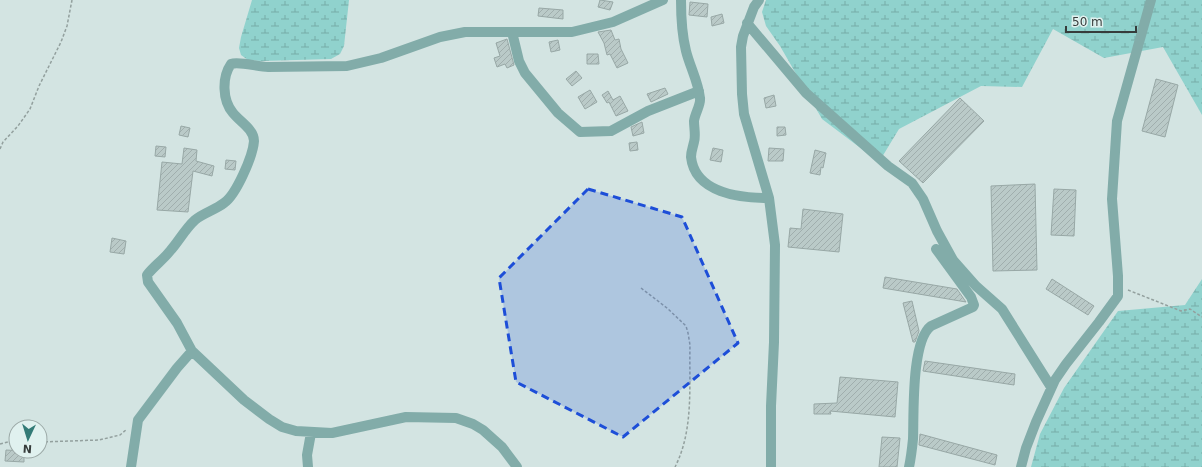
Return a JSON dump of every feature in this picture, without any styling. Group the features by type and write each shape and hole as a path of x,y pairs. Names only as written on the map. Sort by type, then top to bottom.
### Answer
{"street":[{"path":"517,467 502,447 483,430 473,424 456,418 406,417 332,433 311,433 282,427 244,400 192,351 177,323 148,282 147,278 152,269 171,250 196,219 230,198 249,162 254,141 253,134 232,112 226,98 225,81 231,64 240,63 268,68 348,66 381,58 452,34 480,31 564,33 578,31 613,22 663,0"},
{"path":"681,0 686,50 695,74 699,91 700,103 696,110 694,142 691,155 696,173 703,182 713,189 749,198 769,198"},
{"path":"759,0 748,23 741,47 742,94 744,114 769,198 775,245 771,467"},
{"path":"1021,467 1026,448 1051,386 1116,299 1118,289 1112,199 1116,121 1151,0"},
{"path":"748,23 806,94 888,166 912,183 923,199 937,231 953,260 976,286 1002,309 1051,386"},
{"path":"512,32 525,73 558,113 580,132 611,130 648,111 699,91"},
{"path":"909,467 913,439 913,389 921,340 926,329 930,326 973,307 974,305 972,297 936,249"},
{"path":"131,467 138,420 177,368 192,351"},
{"path":"308,467 307,455 311,433"}],"path":[{"path":"0,149 3,142 18,126 30,109 39,86 61,42 67,26 72,0"},
{"path":"641,288 667,308 686,326 688,332 690,345 688,419 685,442 675,467"},
{"path":"1118,289 1130,290 1181,311 1190,309 1202,317"},
{"path":"48,442 99,440 120,435 138,420"}],"highlighted area":[{"path":"588,189 682,217 738,343 623,437 516,382 499,278"}],"green space":[{"path":"252,0 349,0 344,46 340,54 331,59 248,60 241,55 239,48"},
{"path":"766,0 1202,0 1202,115 1163,47 1104,58 1053,29 1022,87 981,86 899,129 879,162 822,119 780,46 766,26 762,12"},
{"path":"1202,279 1202,467 1031,467 1040,434 1064,388 1118,311 1185,305"}],"building":[{"path":"600,0 613,2 610,10 598,7"},
{"path":"690,2 708,4 707,17 689,15"},
{"path":"539,8 563,10 563,19 538,16"},
{"path":"722,14 724,23 712,26 711,17"},
{"path":"611,30 615,40 619,39 621,49 628,63 617,68 610,54 607,55 604,43 598,32"},
{"path":"507,39 514,65 507,68 505,64 497,67 494,58 500,56 496,43"},
{"path":"558,40 560,50 551,52 549,42"},
{"path":"587,54 598,54 599,64 587,64"},
{"path":"576,71 582,78 572,86 566,79"},
{"path":"1156,79 1178,85 1165,137 1142,131"},
{"path":"665,88 668,94 651,102 647,94"},
{"path":"590,90 597,102 585,109 578,97"},
{"path":"608,91 613,100 620,96 628,111 616,116 609,102 607,103 602,95"},
{"path":"774,95 776,106 766,108 764,98"},
{"path":"960,98 984,121 923,183 899,161"},
{"path":"642,122 644,133 633,136 631,127"},
{"path":"181,126 190,128 188,137 179,135"},
{"path":"777,127 785,127 786,135 777,136"},
{"path":"637,142 638,150 630,151 629,143"},
{"path":"156,146 166,147 165,157 155,156"},
{"path":"184,148 197,150 196,161 214,166 212,176 193,171 188,212 157,210 162,162 182,164"},
{"path":"713,148 723,150 721,162 710,160"},
{"path":"769,148 784,149 783,161 768,161"},
{"path":"815,150 826,153 820,175 810,173"},
{"path":"226,160 236,161 235,170 225,169"},
{"path":"1035,184 1037,270 993,271 991,186"},
{"path":"1054,189 1076,190 1074,236 1051,235"},
{"path":"803,209 843,214 839,252 788,247 790,228 801,229"},
{"path":"112,238 126,241 124,254 110,252"},
{"path":"885,277 957,289 966,302 883,288"},
{"path":"1052,279 1094,306 1088,315 1046,289"},
{"path":"912,301 919,331 915,342 913,342 903,303"},
{"path":"925,361 1015,374 1014,385 923,371"},
{"path":"840,377 898,382 895,417 830,411 831,414 814,414 814,404 837,403"},
{"path":"920,434 997,455 995,465 919,445"},
{"path":"882,437 900,438 897,467 879,467"},
{"path":"6,450 8,450 8,459 24,459 24,462 5,461"}]}
